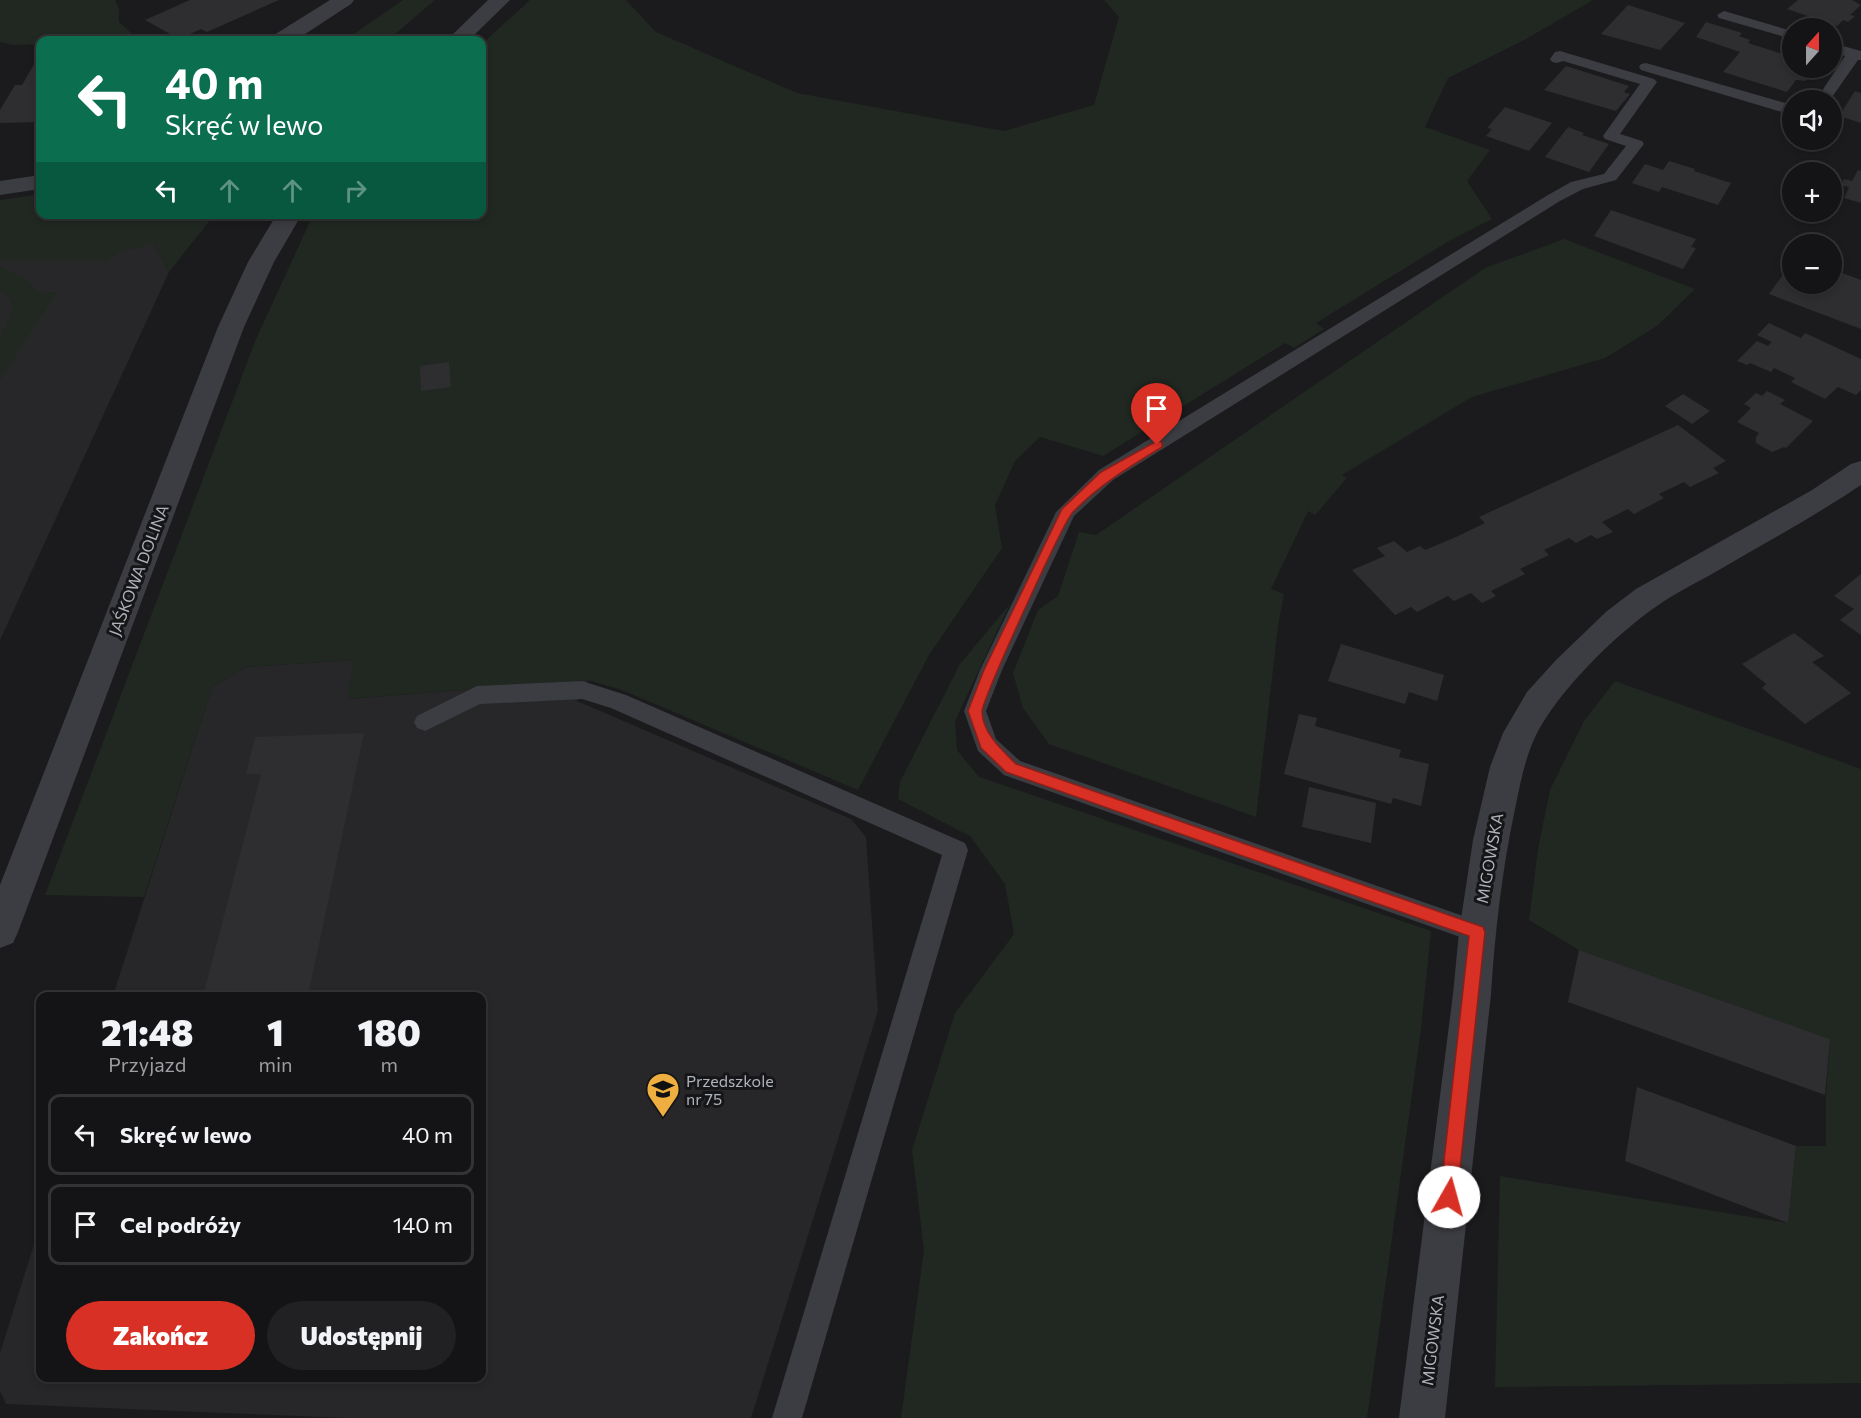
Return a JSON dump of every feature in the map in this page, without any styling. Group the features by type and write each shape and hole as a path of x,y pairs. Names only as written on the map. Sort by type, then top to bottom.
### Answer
{"street":[{"path":"288,36 344,0"},
{"path":"461,36 501,0"},
{"path":"0,188 36,183"},
{"name":"JAŚKOWA DOLINA","path":"0,932 231,327 261,262 287,219"},
{"name":"MIGOWSKA","path":"1422,1418 1472,994 1477,932 1491,840 1507,767 1520,733 1539,700 1617,619 1647,597 1861,471"}],"lane":[{"path":"1724,15 1782,32"},
{"path":"1831,90 1857,55 1842,50"},
{"path":"1477,932 1011,768 986,744 975,711 991,670 1066,512 1106,475 1554,198 1577,185 1610,177 1636,144 1611,136 1649,82 1560,55 1557,59"},
{"path":"1646,67 1782,107"},
{"path":"425,722 477,695 582,690 618,701 956,850 787,1418"}],"shaded area":[{"path":"0,0 115,0 119,9 119,22 135,36 36,36 36,44 13,45 0,42"},
{"path":"403,0 435,0 393,36 351,36"},
{"path":"530,0 626,0 656,32 797,93 1004,131 1094,105 1119,17 1104,0 1593,0 1528,38 1448,78 1425,127 1490,150 1467,181 1492,219 1449,241 1316,323 1324,329 1294,348 1285,343 1103,456 1040,437 1015,461 995,505 1002,548 929,655 858,790 622,690 588,680 347,699 353,660 246,667 212,687 144,897 45,895 256,339 311,219 486,219 486,40"},
{"path":"36,195 36,219 211,219 169,272 153,243 119,253 105,261 0,261 0,200"},
{"path":"0,219 142,223 169,272 0,640"},
{"path":"1564,239 1695,289 1657,326 1605,358 1472,397 1342,475 1347,478 1315,515 1308,511 1271,589 1284,594 1278,626 1256,817 1049,744 1023,708 1013,673 1038,610 1058,596 1079,532 1096,535 1485,268"},
{"path":"0,267 25,278 38,292 57,292 0,380 0,341 12,309 7,296 0,290"},
{"path":"1010,604 955,721 957,750 979,777 1431,931 1421,1029 1367,1418 901,1418 924,1250 912,1150 955,1013 1014,934 1005,884 970,836 898,799 900,782 960,664"},
{"name":"Przedszkole nr 75","path":"354,660 348,699 588,680 577,701 851,819 866,837 878,1011 751,1418 348,1418 6,1404 0,1391 0,1353 36,1238 36,1382 486,1382 486,992 114,992 212,687 246,667"},
{"path":"1615,681 1861,769 1861,1383 1495,1387 1500,1176 1788,1223 1796,1146 1826,1146 1826,1095 1830,1039 1579,950 1529,920 1538,849 1550,790 1584,721"}],"building":[{"path":"190,0 279,0 207,32 201,29 186,36 174,36 145,20"},
{"path":"1798,0 1852,0 1861,5 1850,15 1855,16 1848,22 1842,21 1842,18 1813,18 1787,9"},
{"path":"1628,5 1685,23 1660,50 1601,34"},
{"path":"1706,22 1742,33 1739,36 1750,40 1748,43 1782,54 1782,78 1810,78 1805,81 1796,80 1788,90 1782,90 1723,72 1740,52 1696,37"},
{"path":"36,61 36,122 0,123 0,110 15,85 22,85"},
{"path":"1566,66 1629,86 1624,92 1630,94 1616,111 1544,90"},
{"path":"1855,91 1861,93 1861,123 1842,117 1842,111"},
{"path":"1505,107 1552,123 1529,151 1486,136 1492,129 1487,128"},
{"path":"1568,127 1584,133 1582,135 1609,144 1589,172 1545,157"},
{"path":"1669,161 1731,183 1718,205 1662,187 1659,192 1632,183 1645,164 1663,170"},
{"path":"1858,170 1861,171 1861,203 1844,198 1849,187 1842,185 1842,183 1844,179 1852,181"},
{"path":"1611,210 1696,239 1691,247 1696,248 1683,269 1594,236"},
{"path":"1842,273 1861,280 1861,329 1769,294 1782,276 1782,294 1842,294"},
{"path":"1769,323 1801,338 1805,333 1861,359 1861,390 1856,395 1838,387 1825,399 1791,382 1795,378 1774,368 1771,372 1750,363 1747,365 1737,361 1757,341 1768,346 1772,342 1757,335"},
{"path":"449,362 451,387 421,391 420,366"},
{"path":"1767,391 1785,400 1780,404 1813,421 1786,448 1772,452 1756,443 1759,433 1737,422 1751,408 1744,404 1756,393 1762,396"},
{"path":"1683,394 1710,411 1692,424 1665,406"},
{"path":"1678,425 1726,461 1713,468 1719,473 1690,487 1684,482 1659,494 1664,498 1634,514 1628,509 1602,522 1613,532 1597,539 1591,535 1576,543 1569,538 1544,550 1549,555 1520,569 1525,574 1491,591 1496,596 1482,603 1471,593 1454,601 1448,596 1417,612 1411,607 1395,615 1352,570 1385,556 1377,548 1394,541 1407,552 1420,546 1425,550 1456,537 1485,523 1479,517"},
{"path":"1861,574 1861,635 1840,620 1854,609 1834,596"},
{"path":"1794,633 1824,656 1812,662 1851,693 1805,724 1762,688 1766,684 1742,664"},
{"path":"1341,644 1444,675 1437,701 1409,692 1405,704 1328,681"},
{"path":"1299,714 1317,718 1315,726 1401,750 1399,757 1429,764 1421,806 1393,798 1391,804 1284,774"},
{"path":"364,733 309,992 204,992 261,774 246,774 255,737"},
{"path":"1309,787 1376,803 1371,843 1302,827"},
{"path":"1579,950 1830,1039 1825,1095 1568,1002"},
{"path":"1637,1087 1796,1146 1788,1223 1625,1161"}],"place":[{"name":"Przedszkole nr 75","path":"663,1118"}],"route":[{"path":"1157,445 1106,475 1066,512 991,670 975,711 986,744 1011,768 1477,932 1449,1197"}]}
